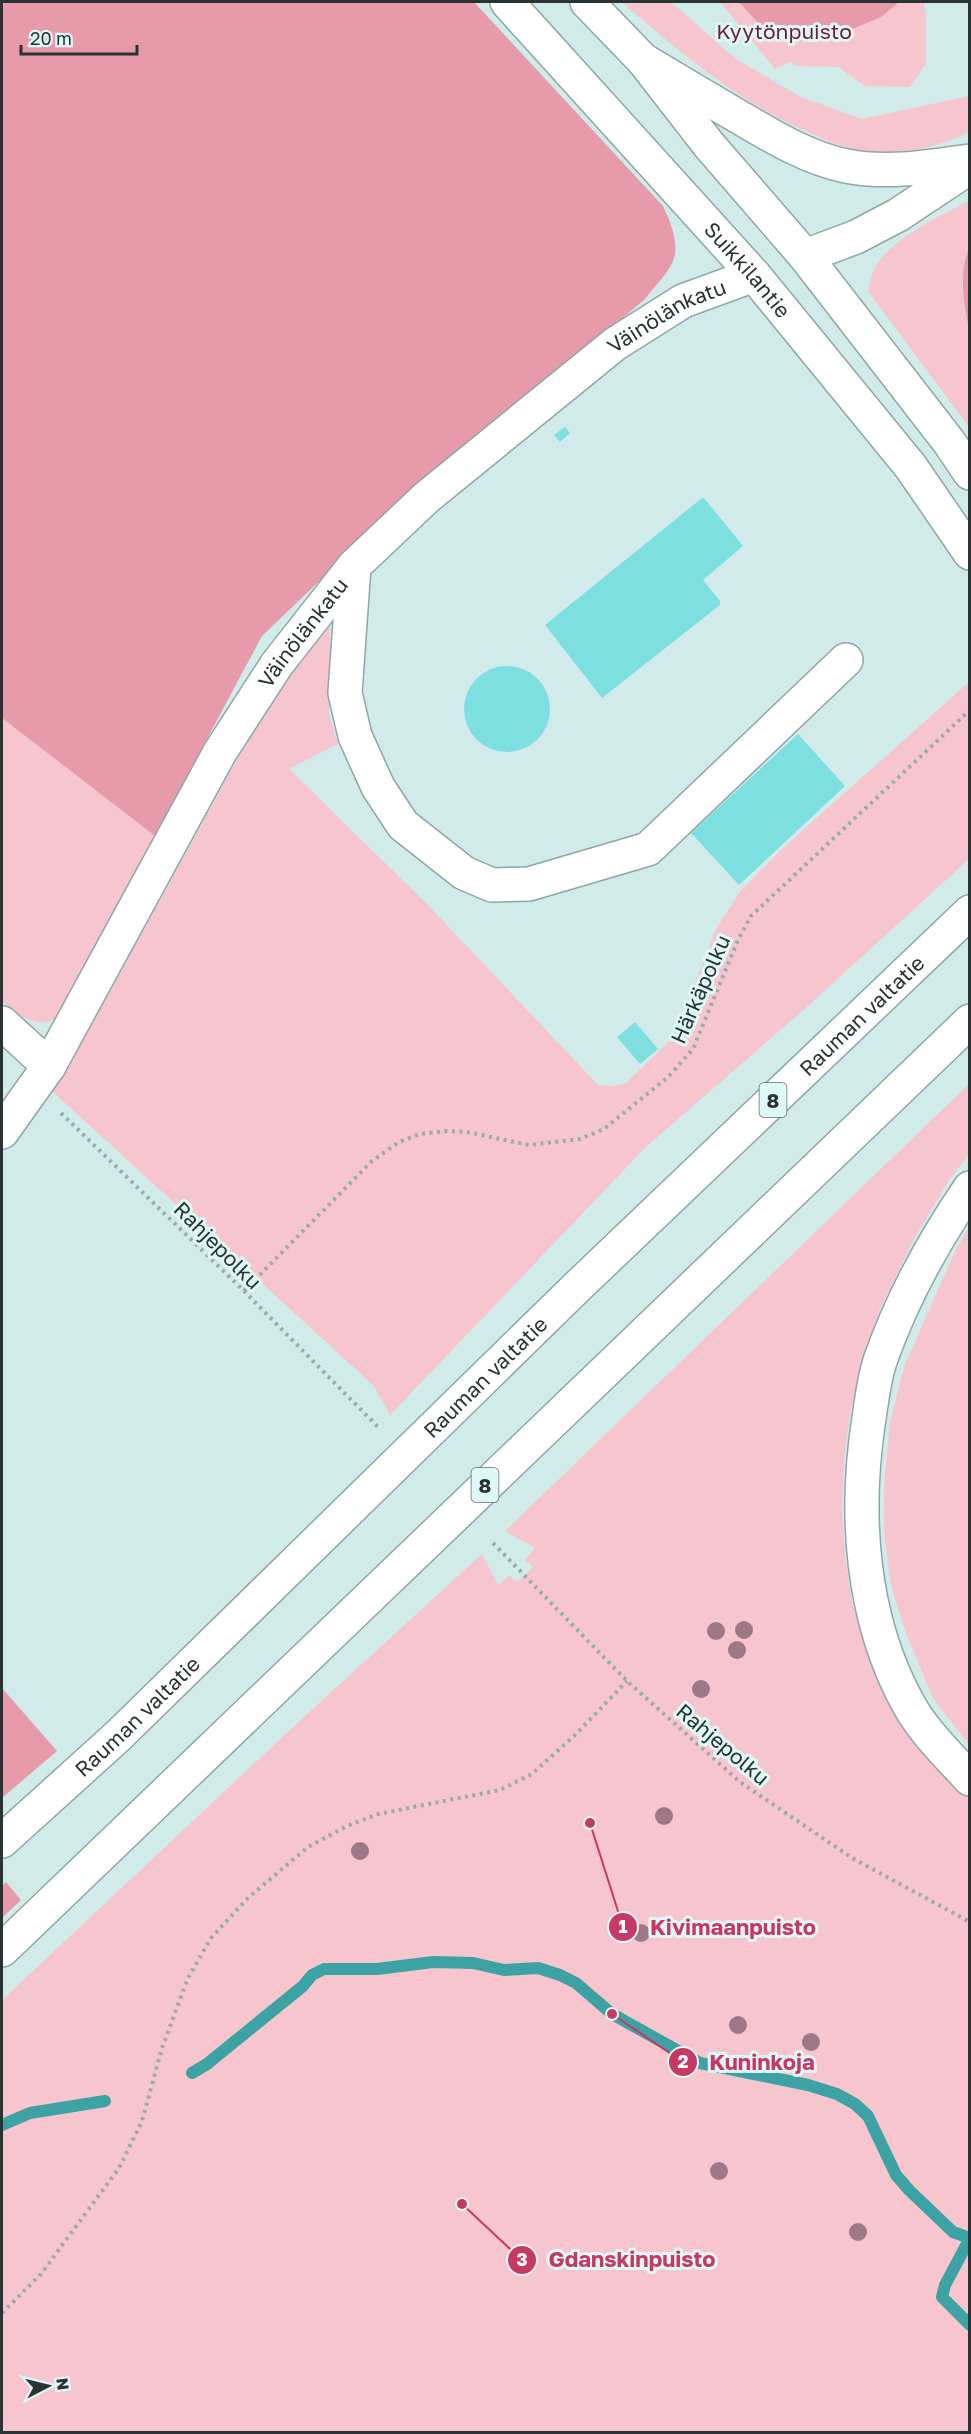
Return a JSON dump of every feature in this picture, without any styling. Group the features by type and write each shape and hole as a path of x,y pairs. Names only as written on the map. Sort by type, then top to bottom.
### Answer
{"main road":[{"name":"Suikkilantie","path":"507,2 754,275 911,467 969,554"},
{"path":"587,2 643,60 709,145 805,255 949,442 969,473"},
{"path":"643,60 760,129 821,159 846,166 882,170 914,169 969,161"},
{"name":"Väinölänkatu","path":"2,1132 41,1077 220,752 277,664 354,566 427,497 615,344 683,301 856,237 898,215 969,167"},
{"path":"354,566 345,693 355,736 378,787 403,825 464,873 492,885 529,884 648,849 846,660"},
{"name":"Rauman valtatie","path":"2,1841 118,1736 568,1296 969,912"},
{"name":"8","path":"2,1950 969,1021"},
{"path":"2,1023 41,1077"},
{"path":"969,1188 928,1253 902,1304 879,1363 866,1440 862,1493 862,1553 877,1621 890,1662 910,1706 940,1746 969,1779"}],"path":[{"name":"Härkäpolku","path":"244,1291 372,1161 399,1142 420,1134 447,1131 467,1132 529,1145 580,1139 604,1129 668,1077 693,1049 738,940 751,916 969,710"},
{"name":"Rahjepolku","path":"41,1077 86,1135 378,1427"},
{"name":"Rahjepolku","path":"493,1543 627,1681 740,1782 852,1858 969,1922"},
{"path":"2,2313 41,2274 119,2168 142,2121 162,2048 188,1978 211,1938 248,1898 308,1847 347,1826 378,1814 500,1790 532,1774 575,1735 627,1681"}],"green space":[{"path":"2,2 474,2 663,206 675,240 675,254 671,266 645,299 379,524 262,636 155,836 2,718"},
{"path":"622,2 671,2 736,59 801,97 862,119 969,96 969,132 928,147 898,152 868,151 833,143 774,116 728,87 685,55"},
{"path":"720,2 924,2 926,64 910,87 865,86 838,67 798,66 790,62 775,69"},
{"name":"Kyytönpuisto","path":"739,2 899,2 881,17 827,40 789,41 761,26"},
{"path":"969,201 969,248 965,259 962,286 969,330 969,427 868,291 875,267 896,244 919,228"},
{"path":"969,248 969,330 963,279"},
{"path":"323,626 330,628 329,714 338,744 289,769 427,904 598,1085 613,1086 626,1083 674,1037 716,929 741,890 782,849 969,682 969,859 809,1005 646,1147 390,1415 374,1386 52,1091 109,994 265,708"},
{"path":"2,718 155,836 69,1007 52,1021 35,1022 27,1019 2,1001"},
{"path":"969,1084 969,1154 950,1179 914,1239 879,1311 865,1356 850,1413 844,1461 842,1508 845,1555 852,1603 872,1666 893,1705 925,1752 969,1799 969,2432 2,2432 2,2000 292,1728 482,1554 498,1585 510,1575 517,1582 533,1567 525,1560 535,1548 505,1531"},
{"path":"969,1228 969,1745 933,1698 905,1631 891,1585 884,1531 884,1485 890,1423 904,1367 955,1251"},
{"path":"2,1688 57,1751 2,1798"},
{"path":"6,1882 21,1900 2,1918 2,1886"}],"building":[{"path":"565,427 570,433 560,442 554,435"},
{"path":"702,498 743,546 703,580 720,601 720,605 602,698 545,625"},
{"path":"499,666 515,666 538,678 547,692 550,709 547,726 538,740 515,752 499,752 483,745 471,733 464,717 464,701 471,685 483,673"},
{"path":"798,734 845,786 739,885 691,833"},
{"path":"635,1022 658,1049 640,1064 617,1037"}],"waterway":[{"path":"192,2073 207,2064 303,1986 312,1975 324,1969 377,1969 433,1962 473,1963 504,1970 538,1968 560,1975 576,1983 612,2014 700,2063 808,2085 837,2094 855,2104 868,2116 896,2175 953,2232 970,2238 945,2285 942,2297 970,2325"},
{"path":"2,2125 30,2113 105,2101"}],"place":[{"name":"Kivimaanpuisto","path":"590,1823"},
{"name":"Kuninkoja","path":"612,2014"},
{"name":"Gdanskinpuisto","path":"462,2204"}]}
